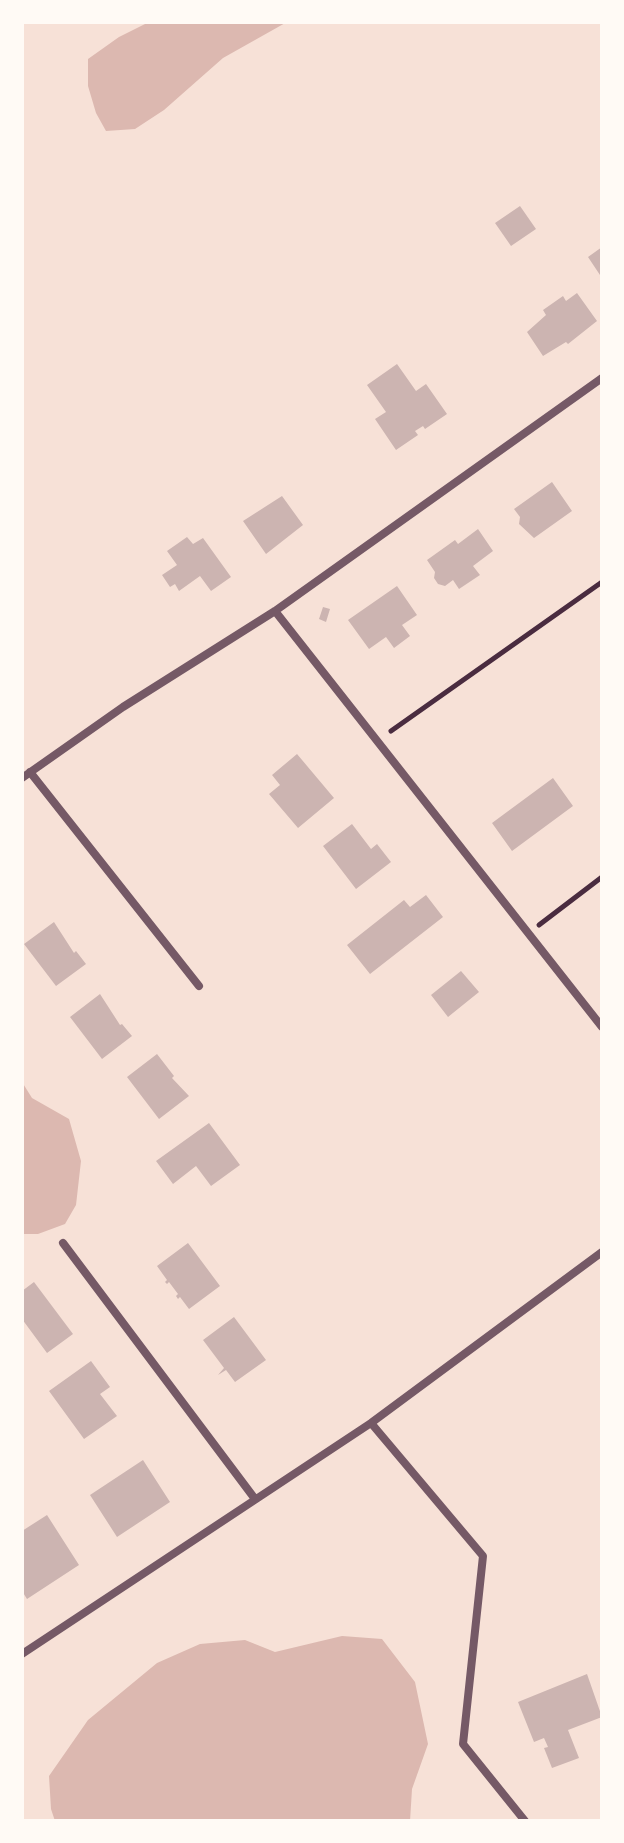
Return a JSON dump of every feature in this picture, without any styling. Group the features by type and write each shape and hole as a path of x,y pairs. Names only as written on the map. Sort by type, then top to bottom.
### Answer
{"street":[{"path":"199,986 26,775 123,707 275,611 602,378"},
{"path":"275,611 602,1027"},
{"path":"63,1243 255,1499"},
{"path":"22,1654 371,1423 602,1252"},
{"path":"371,1423 483,1556 463,1744 525,1821"}],"path":[{"path":"377,740 602,582"},
{"path":"529,933 602,877"}],"shaded area":[{"path":"149,22 287,22 223,58 164,110 135,129 106,131 96,113 88,86 88,59 119,37"},
{"path":"22,1082 32,1098 69,1119 81,1161 76,1205 65,1224 38,1234 22,1234"},
{"path":"342,1636 382,1639 415,1682 428,1744 412,1789 410,1821 55,1821 49,1776 88,1720 157,1663 200,1644 245,1640 275,1652"}],"building":[{"path":"520,206 536,229 511,246 495,223"},
{"path":"602,247 602,278 588,257"},
{"path":"577,293 597,321 568,344 566,342 543,356 527,332 546,315 543,310 563,296 566,301"},
{"path":"397,364 416,391 426,384 447,414 425,429 423,426 415,431 418,435 396,450 375,419 386,412 367,385"},
{"path":"552,482 572,511 534,538 519,524 520,517 514,509"},
{"path":"282,496 303,525 266,554 243,521"},
{"path":"478,529 493,551 473,566 480,575 459,589 453,580 445,586 438,584 427,560 455,540 458,544"},
{"path":"187,537 193,544 203,538 231,577 211,591 200,576 179,591 175,584 170,587 162,575 177,565 167,551"},
{"path":"397,586 417,615 402,625 410,636 394,648 386,637 369,649 348,620"},
{"path":"323,607 330,609 326,622 319,619"},
{"path":"297,754 334,798 298,828 269,794 280,785 272,775"},
{"path":"553,778 573,806 512,851 492,823"},
{"path":"352,824 371,849 377,844 391,862 356,889 323,846"},
{"path":"426,895 443,917 370,974 347,945 404,900 410,907"},
{"path":"54,922 74,953 76,951 86,964 56,986 24,944"},
{"path":"461,971 479,992 448,1017 431,995"},
{"path":"100,994 120,1025 132,1036 102,1059 70,1017"},
{"path":"157,1054 174,1076 172,1078 189,1096 159,1119 127,1077"},
{"path":"209,1123 240,1165 211,1186 196,1166 173,1184 156,1161"},
{"path":"188,1243 220,1286 189,1309 180,1297 178,1299 169,1282 165,1282 167,1280 157,1266"},
{"path":"34,1282 73,1334 47,1353 22,1319 22,1291"},
{"path":"234,1317 266,1360 235,1382 226,1370 218,1375 224,1368 203,1340"},
{"path":"91,1361 110,1387 100,1394 117,1416 84,1439 49,1391"},
{"path":"143,1460 170,1502 117,1537 90,1495"},
{"path":"47,1515 79,1565 27,1599 22,1591 22,1531"},
{"path":"587,1674 602,1717 568,1730 579,1758 552,1768 544,1748 548,1747 544,1738 534,1742 518,1702"}]}
